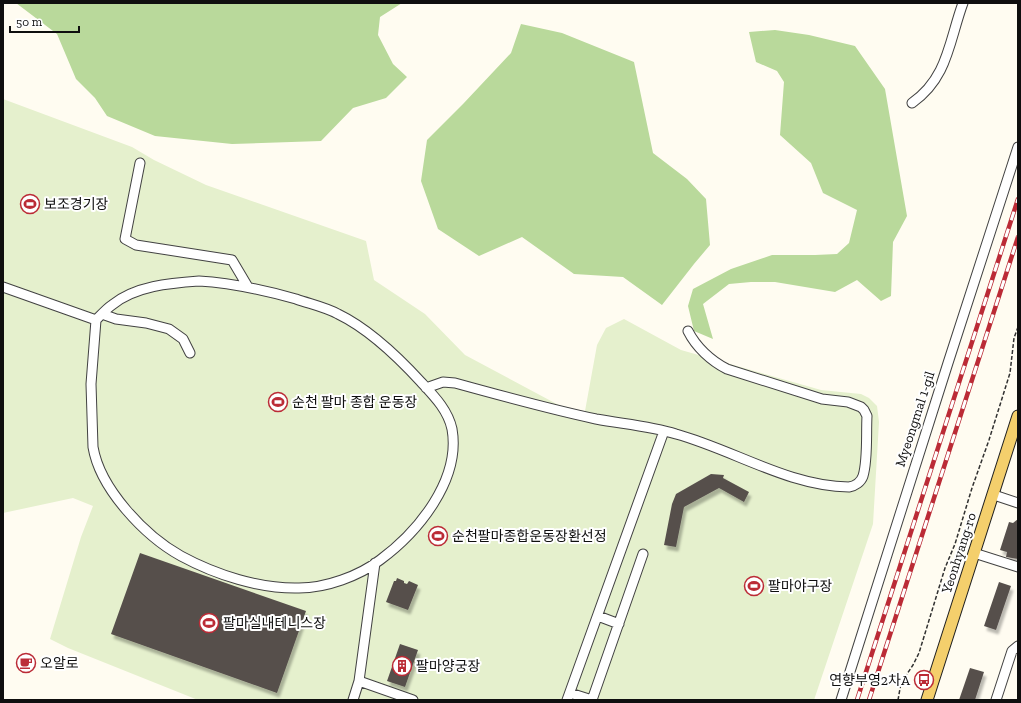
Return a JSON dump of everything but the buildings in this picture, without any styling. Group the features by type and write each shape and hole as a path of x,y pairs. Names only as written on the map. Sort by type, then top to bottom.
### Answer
{"main road":[{"name":"Yeonhyang-ro","path":"927,700 994,495 1018,416"}],"street":[{"path":"912,103 921,97 929,88 944,65 963,3"},
{"name":"Myeongmal 1-gil","path":"841,700 1018,147"},
{"path":"140,163 125,239 136,245 232,260 248,288"},
{"path":"199,282 222,283 248,288 318,306 339,314 352,322 370,335 426,388 444,408 452,428 453,453 446,478 432,505 406,538 375,563 355,574 333,583 300,588 276,587 223,575 176,553 142,526 118,501 108,485 95,455 91,384 99,317 112,304 125,296 163,285 199,282"},
{"path":"3,287 99,317 146,323 169,329 183,340 190,353"},
{"path":"426,388 443,382 456,383 573,414 688,437 748,461 809,481 849,487 855,486 863,476 865,463 867,416 864,410 860,407 840,400 822,400 727,369 715,363 692,339 688,331"},
{"path":"643,554 592,700 569,696 664,431"},
{"path":"994,495 1018,503"},
{"path":"974,553 1018,567"},
{"path":"353,700 359,681 375,563"},
{"path":"598,616 619,624"},
{"path":"996,700 1012,651 1018,646"},
{"path":"359,681 413,700"}],"path":[{"path":"898,700 900,683 913,665 919,652 945,568 955,544 972,488 989,440 1010,373 1014,338 1018,327"}],"green space":[{"path":"16,3 402,3 380,17 378,35 393,64 407,77 386,98 353,108 321,141 232,144 155,136 107,116 95,98 76,79 57,34"},
{"path":"521,24 562,33 634,62 653,153 687,179 706,199 710,245 662,305 623,277 574,274 522,237 479,256 438,229 421,181 427,140 511,53"},
{"path":"775,30 809,35 855,46 885,89 907,216 893,242 891,296 881,301 857,280 835,292 775,282 729,284 703,304 713,339 694,331 688,306 693,289 731,269 772,255 837,254 849,243 857,210 823,193 811,163 780,135 784,82 777,71 756,62 749,32"},
{"name":"순천 팔마 종합 운동장","path":"3,99 132,147 154,160 206,185 366,241 374,280 425,314 465,355 566,409 585,411 597,345 606,328 624,319 681,350 821,390 861,394 869,398 877,406 879,422 873,524 814,700 198,700 68,648 50,639 81,537 93,506 73,498 3,513"}],"railway":[{"path":"857,700 1018,199"},
{"path":"869,700 1018,237"}],"place":[{"name":"보조경기장","path":"30,204"},
{"name":"순천 팔마 종합 운동장","path":"278,402"},
{"name":"순천팔마종합운동장환선정","path":"438,536"},
{"name":"팔마야구장","path":"754,586"},
{"name":"팔마실내테니스장","path":"209,623"},
{"name":"오알로","path":"26,663"},
{"name":"팔마양궁장","path":"402,666"},
{"name":"연향부영2차A","path":"924,680"}]}
